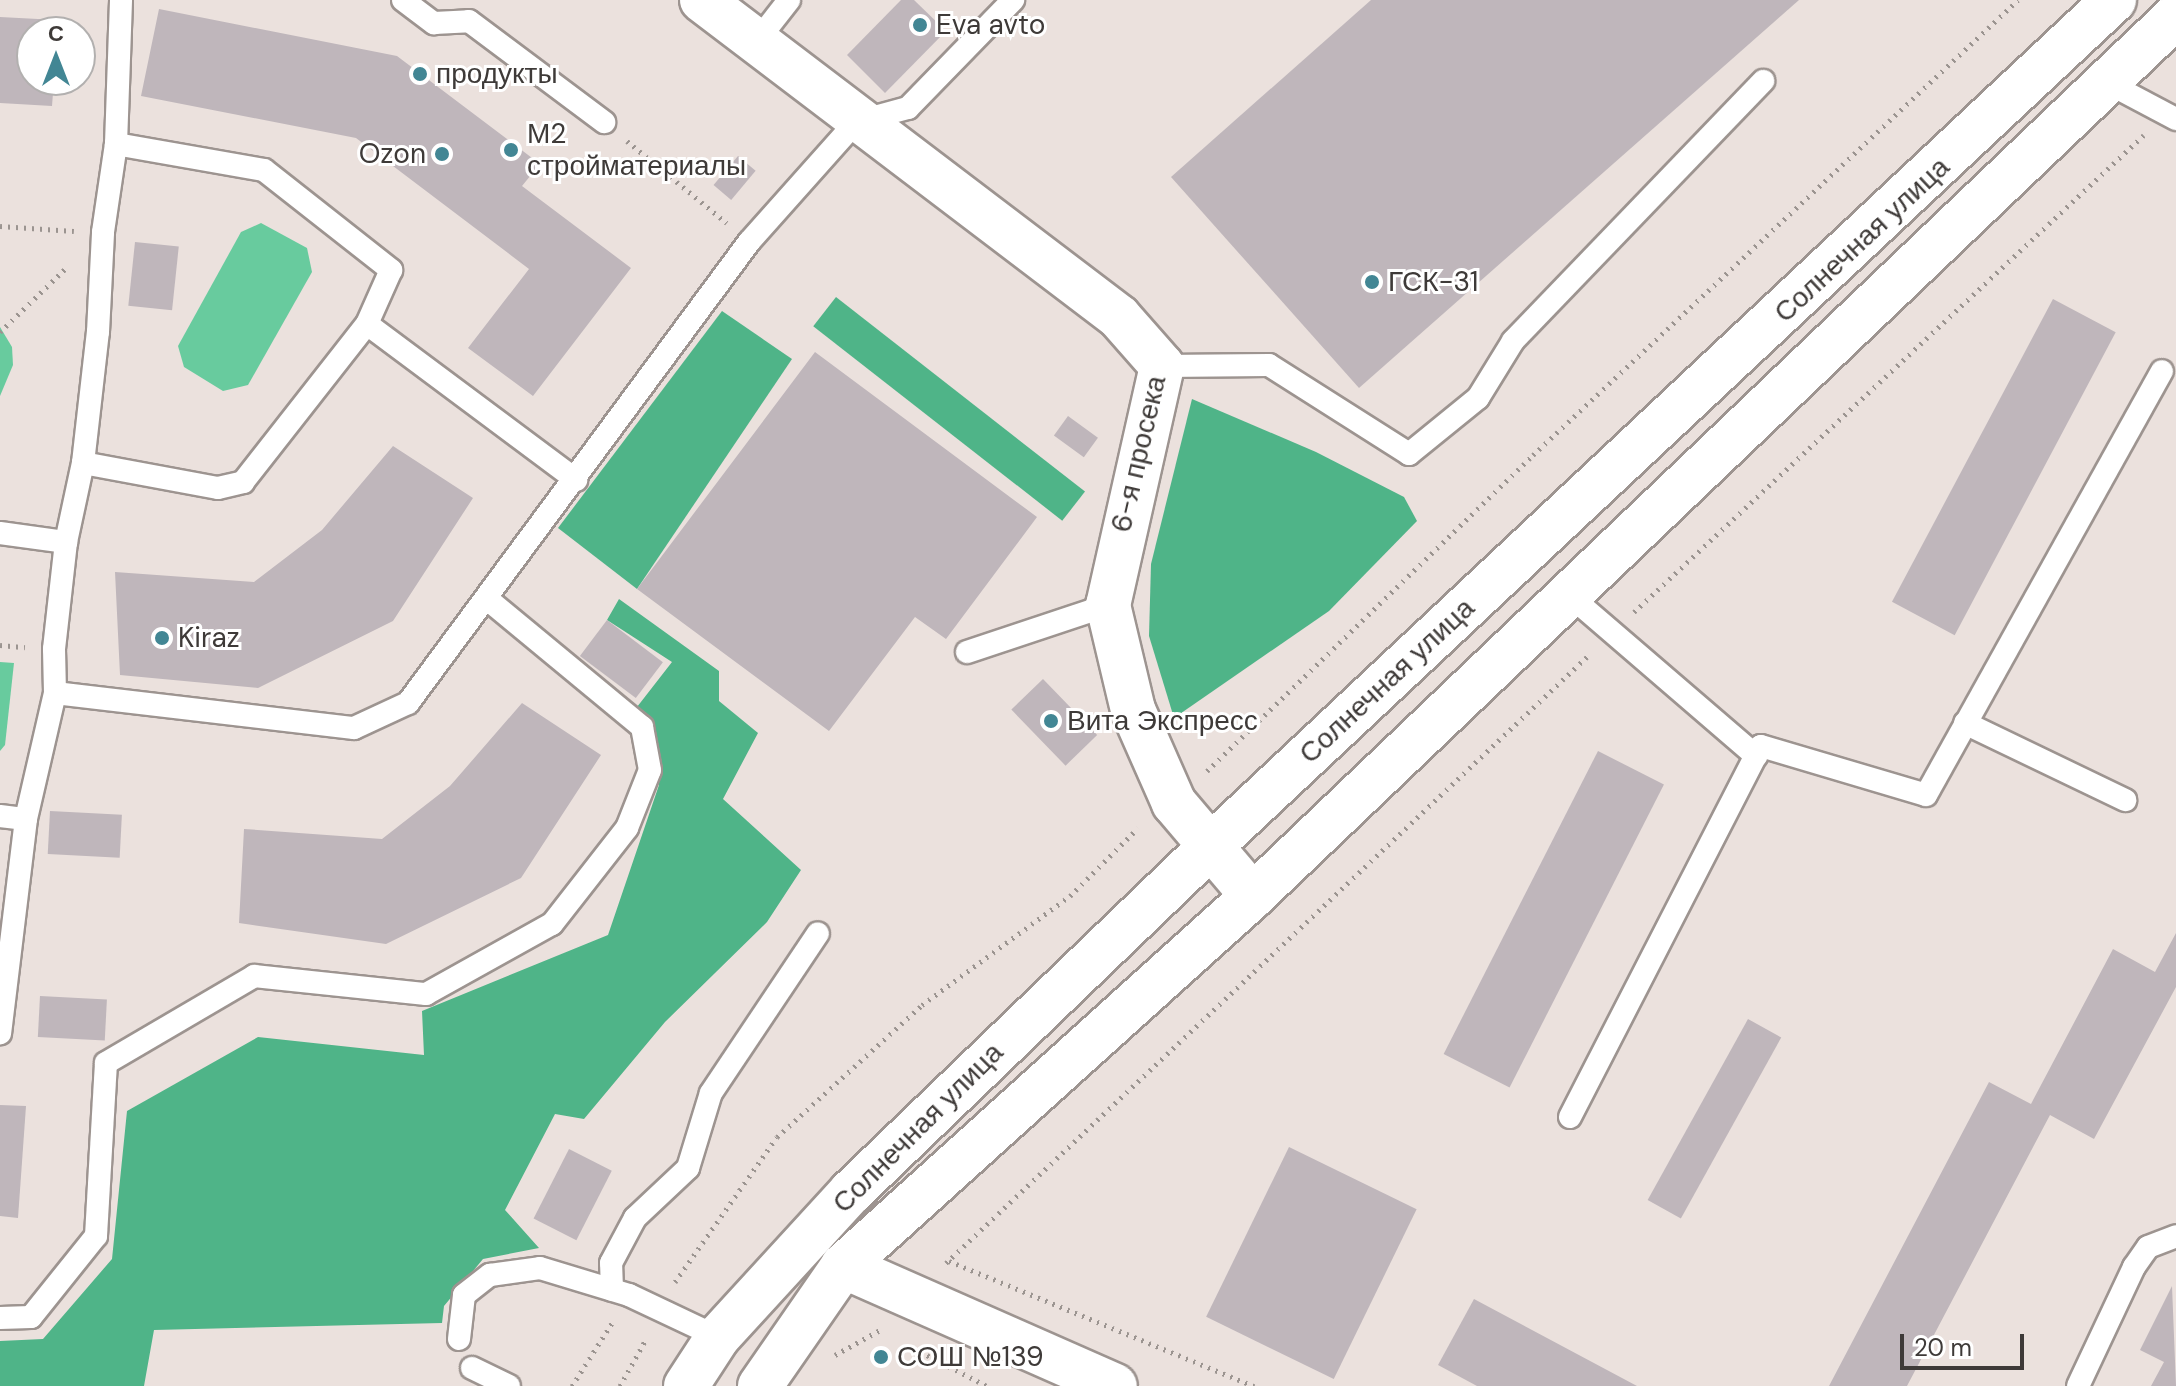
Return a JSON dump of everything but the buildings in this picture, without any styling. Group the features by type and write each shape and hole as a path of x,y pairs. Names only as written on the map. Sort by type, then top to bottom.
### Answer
{"main road":[{"name":"6-я просека","path":"702,0 856,122 1119,317 1162,366 1108,605 1133,710 1174,803 1253,896"},
{"name":"Солнечная улица","path":"686,1386 718,1337 851,1192 1212,845 2114,0"},
{"name":"Солнечная улица","path":"760,1386 843,1266 1253,896 2176,16"},
{"path":"843,1266 1115,1386"}],"lane":[{"path":"0,1033 26,819 55,693 54,649 66,542 83,463 103,232 116,144 121,0"},
{"path":"403,0 434,23 469,21 604,122"},
{"path":"757,41 789,0"},
{"path":"55,693 354,728 408,703 576,480 749,242 856,122 908,108 1013,0"},
{"path":"1162,366 1269,365 1409,454 1478,398 1513,341 1763,81"},
{"path":"2106,82 2171,116"},
{"path":"83,463 218,488 243,482 367,324 391,270 264,170 116,144"},
{"path":"367,324 576,480"},
{"path":"1570,1117 1761,746 1926,795 2162,371"},
{"path":"0,533 66,542"},
{"path":"1569,595 1756,756"},
{"path":"0,1318 31,1317 96,1236 106,1063 254,976 426,994 552,924 627,828 650,770 642,727 486,598"},
{"path":"967,652 1108,605"},
{"path":"1965,723 2125,800"},
{"path":"0,816 26,819"},
{"path":"620,1293 611,1263 635,1218 688,1168 711,1093 818,933"},
{"path":"2078,1386 2134,1267 2148,1247 2176,1236"},
{"path":"459,1339 464,1295 490,1275 540,1268 620,1293 718,1337"},
{"path":"472,1368 509,1386"}],"path":[{"path":"572,1386 620,1293 645,1272 671,1288 777,1137 922,1005 1070,896 1119,841 1174,803 1533,455 2018,0"},
{"path":"830,1358 880,1330 902,1293 949,1261 1613,633 2171,116"},
{"path":"604,122 749,242"},
{"path":"0,226 103,232"},
{"path":"0,332 103,232"},
{"path":"949,1261 1254,1386"},
{"path":"880,1330 893,1337"},
{"path":"906,1344 987,1386"}],"green space":[{"path":"261,223 307,248 312,272 248,385 223,391 184,367 178,346 241,232"},
{"path":"836,297 1085,492 1062,521 813,326"},
{"path":"722,311 792,359 637,589 558,528"},
{"path":"0,327 12,347 13,365 0,396"},
{"path":"1192,399 1316,452 1404,497 1417,521 1329,611 1174,718 1149,636 1151,564"},
{"path":"619,599 719,671 719,701 758,733 723,799 801,870 767,922 665,1022 584,1119 555,1114 505,1210 539,1248 483,1259 444,1306 442,1323 154,1330 144,1386 0,1386 0,1341 43,1339 112,1259 127,1111 258,1037 424,1055 422,1011 608,935 659,785 637,707 672,662 607,620"},
{"path":"0,662 14,663 5,745 0,751"}],"place":[{"name":"Eva avto","path":"920,25"},
{"name":"продукты","path":"420,74"},
{"name":"М2 стройматериалы","path":"511,150"},
{"name":"Ozon","path":"442,154"},
{"name":"ГСК-31","path":"1372,282"},
{"name":"Kiraz","path":"162,638"},
{"name":"Вита Экспресс","path":"1051,721"},
{"name":"СОШ №139","path":"881,1357"}]}
